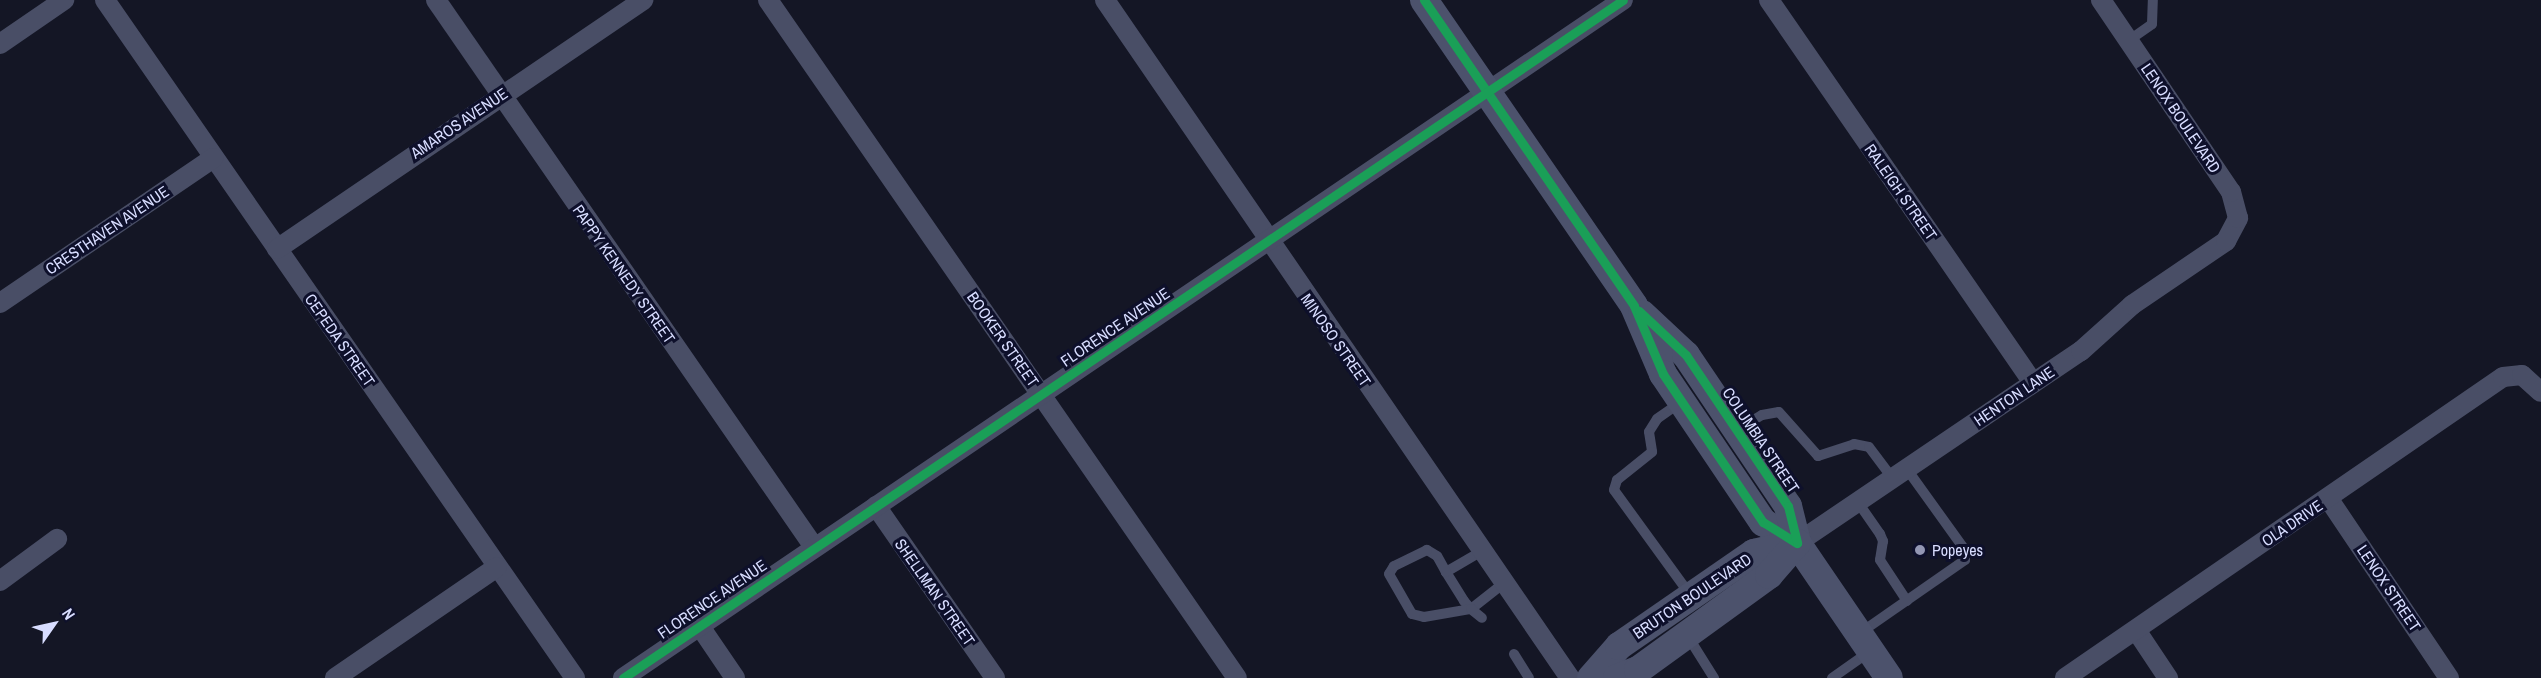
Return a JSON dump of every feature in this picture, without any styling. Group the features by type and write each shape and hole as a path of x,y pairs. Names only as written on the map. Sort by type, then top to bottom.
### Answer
{"street":[{"path":"0,44 64,0"},
{"name":"CEPEDA STREET","path":"105,0 575,678"},
{"name":"PAPPY KENNEDY STREET","path":"436,0 814,547"},
{"name":"AMAROS AVENUE","path":"277,249 500,95 644,0"},
{"name":"BOOKER STREET","path":"768,0 1237,678"},
{"name":"MINOSO STREET","path":"1105,0 1267,241 1570,678"},
{"name":"COLUMBIA STREET","path":"1424,0 1634,306 1663,374 1763,522 1797,543"},
{"name":"FLORENCE AVENUE","path":"623,678 1623,0"},
{"name":"RALEIGH STREET","path":"1769,0 2033,383"},
{"name":"LENOX BOULEVARD","path":"2101,0 2231,192 2238,218 2226,241"},
{"name":"CRESTHAVEN AVENUE","path":"0,303 213,158"},
{"name":"HENTON LANE","path":"1797,543 2082,351 2132,305 2226,241"},
{"name":"COLUMBIA STREET","path":"1634,306 1686,355 1788,506 1797,543 1889,678"},
{"name":"OLA DRIVE","path":"2065,678 2504,377 2522,375 2541,392"},
{"name":"LENOX STREET","path":"2328,498 2449,678"},
{"name":"SHELLMAN STREET","path":"876,506 995,678"},
{"path":"0,581 57,539"},
{"name":"BRUTON BOULEVARD","path":"1591,678 1619,646 1754,553 1797,543"},
{"name":"BRUTON BOULEVARD","path":"1617,678 1638,670 1769,575 1797,543"},
{"path":"335,678 497,567"},
{"path":"699,625 735,678"},
{"path":"2136,630 2168,678"}],"lane":[{"path":"2128,41 2152,24 2152,0"},
{"path":"1682,402 1657,419 1649,432 1652,452 1617,480 1614,490 1691,596"},
{"path":"1737,430 1762,414 1779,412 1818,456 1854,444 1869,447 1899,473 1966,555 1962,564 1907,601 1832,678"},
{"path":"1857,501 1883,541 1880,560 1907,601"},
{"path":"1482,618 1471,609 1446,572 1427,550 1394,566 1389,574 1412,614 1424,617 1471,609 1504,583"},
{"path":"1446,572 1482,551"},
{"path":"1686,635 1714,678"},
{"path":"1514,654 1529,678"}],"cycle path":[{"path":"1424,0 1634,306 1663,374 1763,522 1797,543"},
{"path":"623,678 1623,0"},
{"path":"1639,311 1686,355 1788,506 1797,543"}],"place":[{"name":"Popeyes","path":"1920,550"}]}
